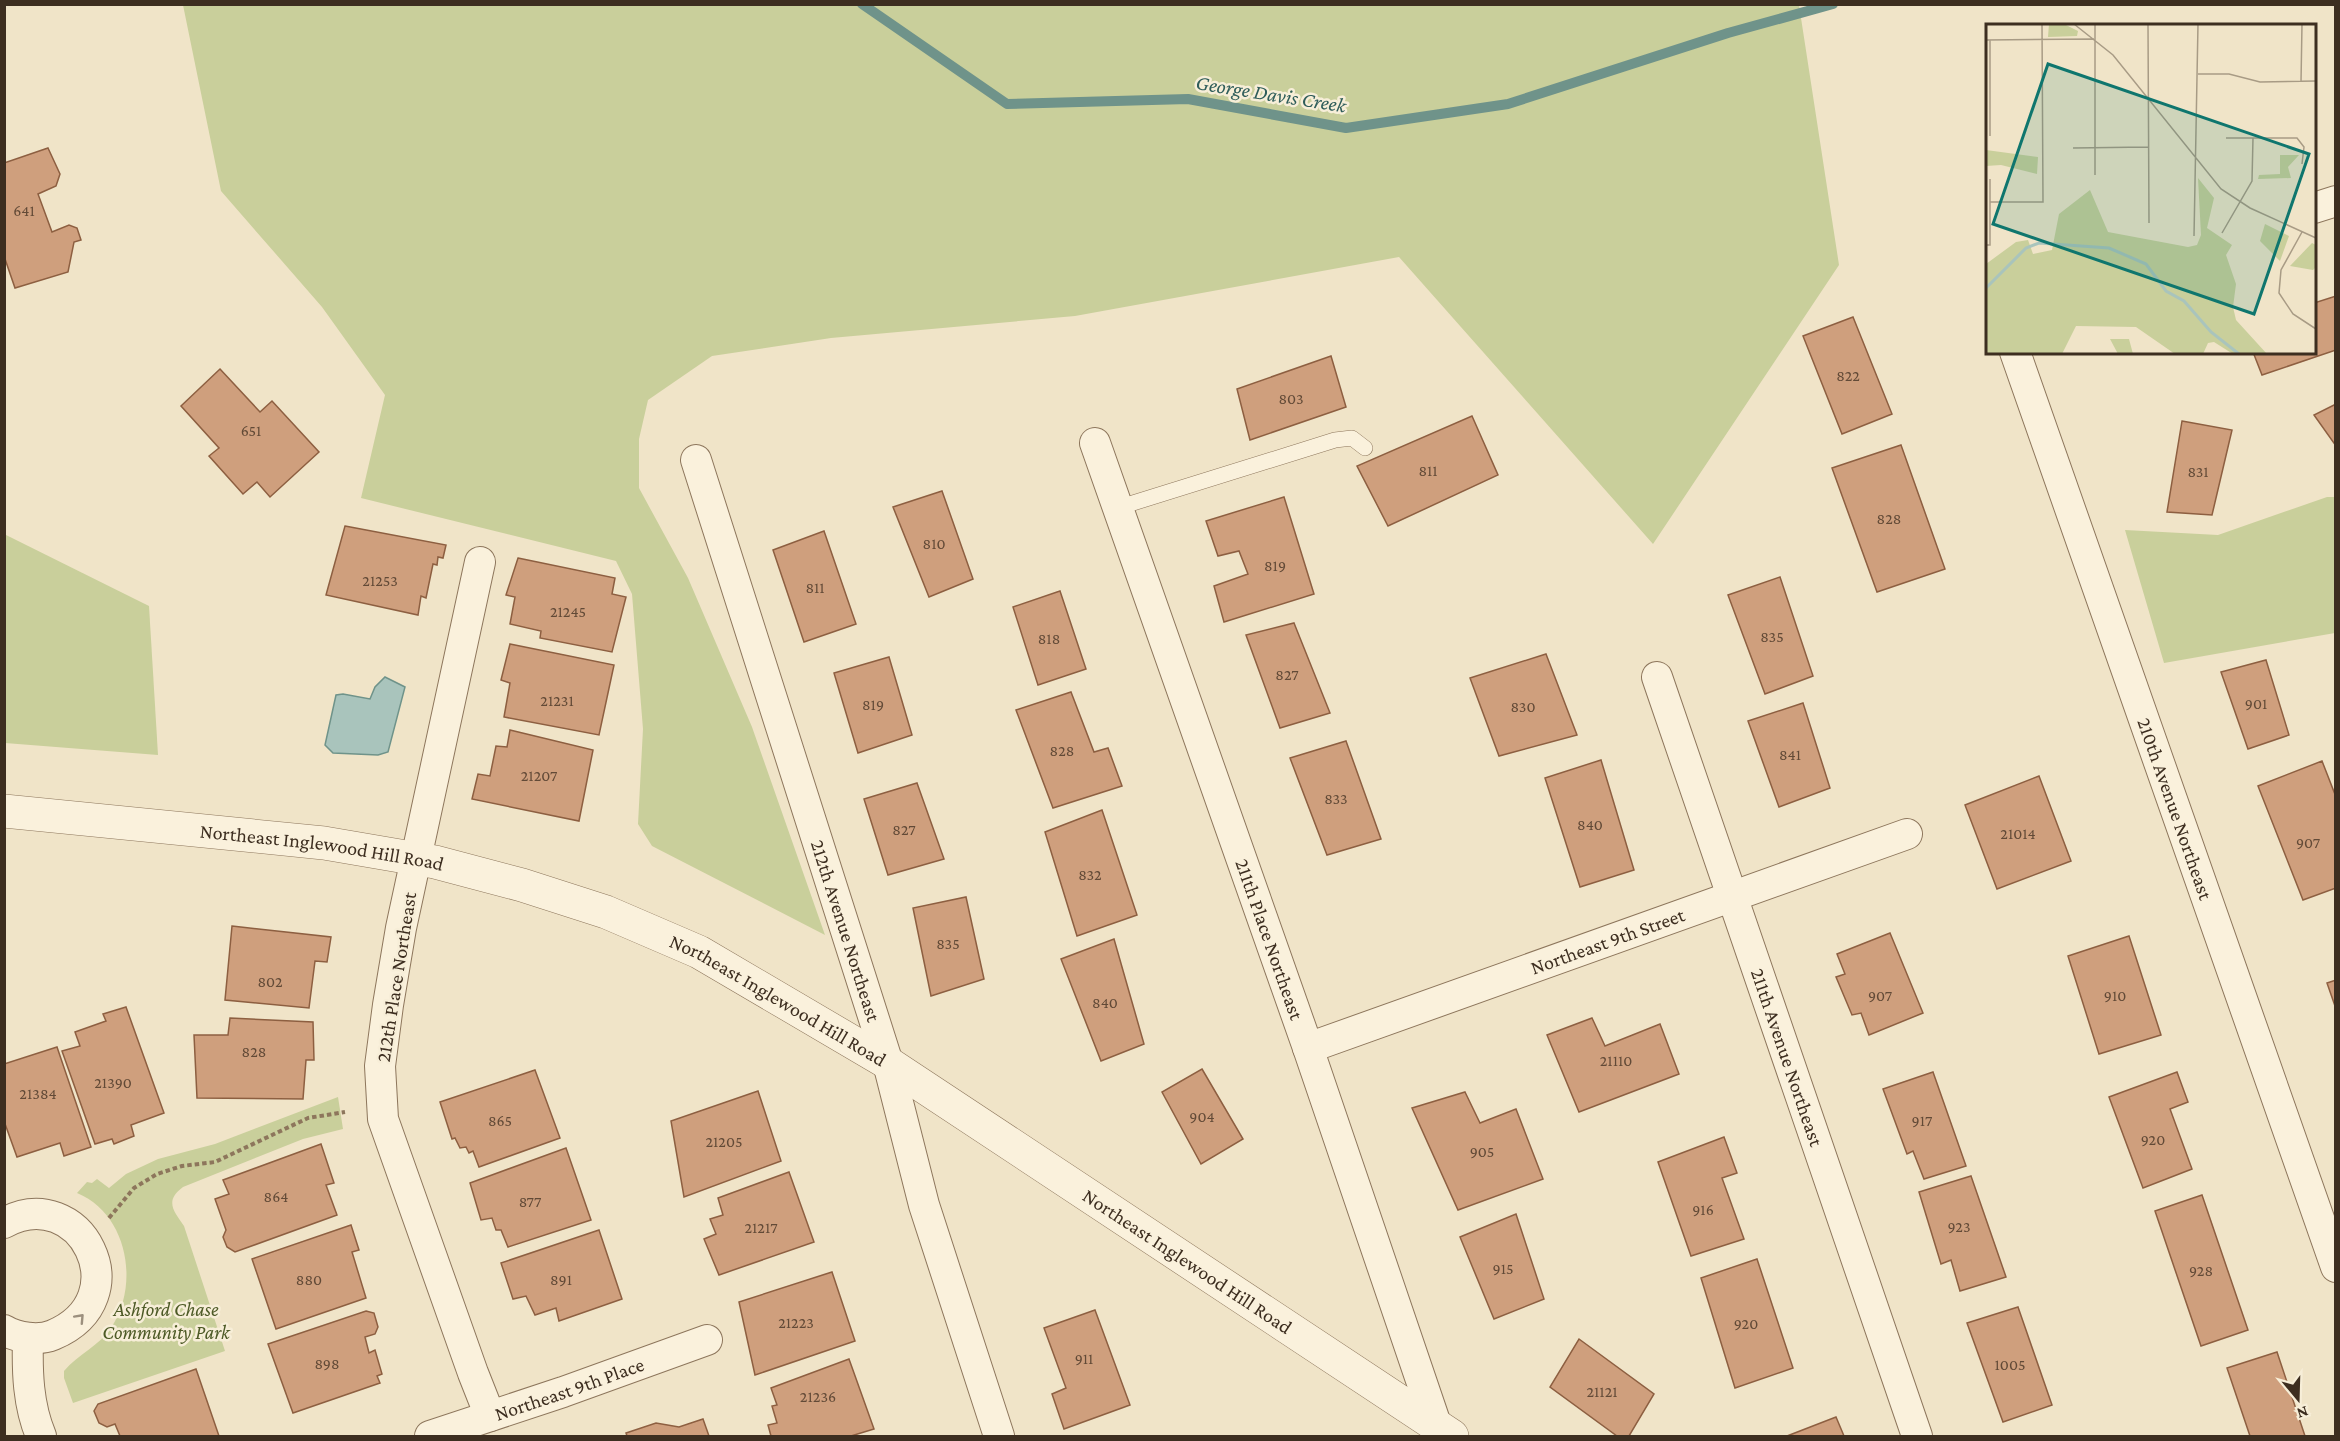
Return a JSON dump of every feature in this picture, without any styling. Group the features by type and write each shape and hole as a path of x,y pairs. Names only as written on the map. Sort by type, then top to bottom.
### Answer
{"street":[{"path":"2316,207 2336,201"},
{"name":"210th Avenue Northeast","path":"2016,354 2336,1267"},
{"name":"211th Place Northeast","path":"1095,443 1443,1433"},
{"name":"212th Avenue Northeast","path":"696,460 888,1063 924,1205 999,1437"},
{"name":"212th Place Northeast","path":"480,562 401,928 380,1066 383,1119 490,1416"},
{"name":"211th Avenue Northeast","path":"1657,677 1917,1437"},
{"name":"Northeast Inglewood Hill Road","path":"4,811 324,843 417,859 522,885 595,909 689,948 888,1063 1443,1433"},
{"name":"Northeast 9th Street","path":"1308,1048 1907,834"},
{"path":"4,1223 15,1217 35,1214 55,1217 73,1227 87,1242 95,1260 97,1280 93,1299 83,1317 67,1329 49,1337 16,1334 41,1437"},
{"name":"Northeast 9th Place","path":"430,1437 707,1340"}],"lane":[{"path":"1118,508 1335,440 1352,438 1365,448"}],"path":[{"path":"105,1223 134,1188 157,1174 182,1166 215,1162 301,1120 345,1112"}],"green space":[{"path":"183,5 1799,5 1839,265 1653,544 1399,257 1075,316 831,338 712,356 648,400 639,439 639,488 688,578 752,727 825,935 652,846 638,824 643,729 632,594 616,561 361,498 385,395 322,307 221,191"},
{"path":"2327,497 2335,497 2335,633 2164,663 2125,530 2218,535"},
{"path":"4,534 149,606 158,755 5,743"},
{"name":"Ashford Chase Community Park","path":"338,1097 343,1129 303,1139 183,1187 174,1197 173,1206 184,1226 225,1351 73,1403 64,1378 64,1371 101,1340 111,1328 120,1311 125,1292 126,1272 124,1252 118,1234 108,1217 94,1203 77,1193 87,1182 92,1183 97,1179 109,1188 126,1174 158,1159 215,1144"}],"water":[{"path":"385,677 405,687 388,752 378,755 333,753 325,745 336,695 343,694 370,699 375,687"}],"building":[{"path":"48,148 60,174 56,186 38,194 52,232 69,225 77,228 81,240 74,242 68,272 15,288 4,256 4,163"},
{"path":"2336,296 2336,350 2262,375 2254,354 2316,354 2316,302"},
{"path":"1853,317 1892,414 1842,434 1803,336"},
{"path":"1331,356 1346,407 1250,440 1237,389"},
{"path":"220,369 260,412 272,401 319,452 270,497 257,482 243,494 209,456 219,448 181,406"},
{"path":"2336,404 2336,446 2314,415"},
{"path":"1472,416 1498,475 1388,526 1357,466"},
{"path":"2182,421 2232,430 2212,515 2167,512"},
{"path":"1901,445 1945,569 1877,592 1832,468"},
{"path":"942,491 973,579 929,597 893,507"},
{"path":"1284,497 1314,594 1224,622 1214,586 1248,574 1239,551 1218,556 1206,521"},
{"path":"345,526 446,545 443,558 438,557 437,565 433,564 426,598 421,596 418,615 326,595"},
{"path":"824,531 856,624 804,642 773,550"},
{"path":"518,558 615,578 612,594 626,597 612,652 540,638 541,631 510,624 515,597 506,595"},
{"path":"1780,577 1813,676 1765,694 1728,595"},
{"path":"1060,591 1086,669 1038,685 1013,607"},
{"path":"1294,623 1330,713 1280,728 1246,635"},
{"path":"510,644 614,665 599,735 504,717 510,683 501,680"},
{"path":"1546,654 1577,735 1499,756 1470,678"},
{"path":"889,657 912,735 858,753 834,673"},
{"path":"2266,660 2289,735 2248,749 2221,672"},
{"path":"1071,692 1094,752 1108,748 1122,786 1053,808 1016,710"},
{"path":"1803,703 1830,788 1779,807 1748,721"},
{"path":"510,730 593,750 579,821 472,799 478,774 490,776 496,746 507,747"},
{"path":"1346,741 1381,839 1327,855 1290,758"},
{"path":"1601,760 1634,870 1580,887 1545,778"},
{"path":"2322,761 2336,797 2336,888 2303,900 2258,786"},
{"path":"2039,776 2071,861 1997,889 1965,805"},
{"path":"917,783 944,859 888,875 864,799"},
{"path":"1102,810 1137,915 1077,936 1045,832"},
{"path":"966,897 984,979 931,996 913,908"},
{"path":"232,926 331,937 327,962 315,961 309,1008 225,1000"},
{"path":"1890,933 1923,1013 1869,1035 1861,1013 1852,1015 1836,977 1845,974 1837,954"},
{"path":"2129,936 2161,1035 2099,1054 2068,956"},
{"path":"1114,939 1144,1044 1101,1061 1061,959"},
{"path":"2336,980 2336,1006 2335,1006 2327,983"},
{"path":"126,1007 164,1113 131,1125 134,1136 114,1144 112,1139 95,1144 62,1051 80,1046 75,1032 106,1021 103,1014"},
{"path":"230,1018 313,1022 314,1060 306,1060 303,1099 197,1098 194,1035 228,1035"},
{"path":"1592,1018 1605,1046 1660,1024 1679,1074 1579,1112 1547,1035"},
{"path":"57,1047 91,1147 64,1156 60,1143 17,1157 4,1121 4,1064"},
{"path":"1202,1069 1243,1139 1201,1164 1162,1092"},
{"path":"535,1070 560,1138 479,1167 473,1151 469,1153 466,1147 460,1148 455,1138 452,1139 440,1102"},
{"path":"1933,1072 1966,1166 1924,1179 1913,1151 1907,1154 1883,1089"},
{"path":"2177,1072 2188,1102 2170,1109 2192,1169 2143,1188 2109,1097"},
{"path":"758,1091 781,1161 684,1197 671,1121"},
{"path":"1465,1092 1480,1123 1516,1109 1543,1179 1458,1210 1412,1108"},
{"path":"1724,1137 1737,1173 1722,1178 1744,1239 1691,1256 1658,1162"},
{"path":"321,1144 334,1183 326,1185 337,1215 235,1252 227,1247 223,1237 226,1230 215,1199 229,1194 223,1180"},
{"path":"566,1148 591,1220 508,1247 501,1230 496,1230 492,1218 481,1220 470,1183"},
{"path":"789,1172 814,1242 719,1275 704,1239 716,1234 710,1219 723,1215 718,1198"},
{"path":"1971,1176 2006,1277 1960,1291 1951,1260 1941,1264 1919,1192"},
{"path":"2202,1195 2248,1330 2201,1346 2155,1211"},
{"path":"1516,1214 1544,1299 1494,1319 1460,1237"},
{"path":"351,1225 359,1250 352,1252 366,1298 276,1329 252,1259"},
{"path":"599,1230 622,1299 559,1321 556,1308 535,1315 526,1296 513,1299 501,1263"},
{"path":"1757,1259 1793,1368 1735,1388 1701,1278"},
{"path":"832,1272 855,1341 755,1375 739,1302"},
{"path":"2018,1307 2052,1405 2003,1422 1967,1323"},
{"path":"1095,1310 1130,1405 1064,1429 1052,1394 1066,1388 1044,1328"},
{"path":"366,1311 374,1313 378,1327 375,1334 365,1337 369,1353 375,1350 382,1374 377,1376 380,1383 293,1413 268,1344"},
{"path":"1579,1339 1654,1394 1629,1436 1617,1436 1550,1387"},
{"path":"2277,1352 2305,1436 2250,1436 2227,1368"},
{"path":"849,1359 874,1429 851,1436 771,1436 768,1425 777,1423 772,1406 777,1405 771,1388"},
{"path":"196,1369 219,1436 120,1436 115,1424 107,1427 99,1423 94,1411 98,1404"},
{"path":"1836,1417 1844,1436 1787,1436"},
{"path":"703,1419 709,1436 627,1436 626,1433 656,1423 679,1427"}],"waterway":[{"name":"George Davis Creek","path":"862,4 1007,104 1188,99 1346,128 1508,104 1728,33 1833,4"}]}
